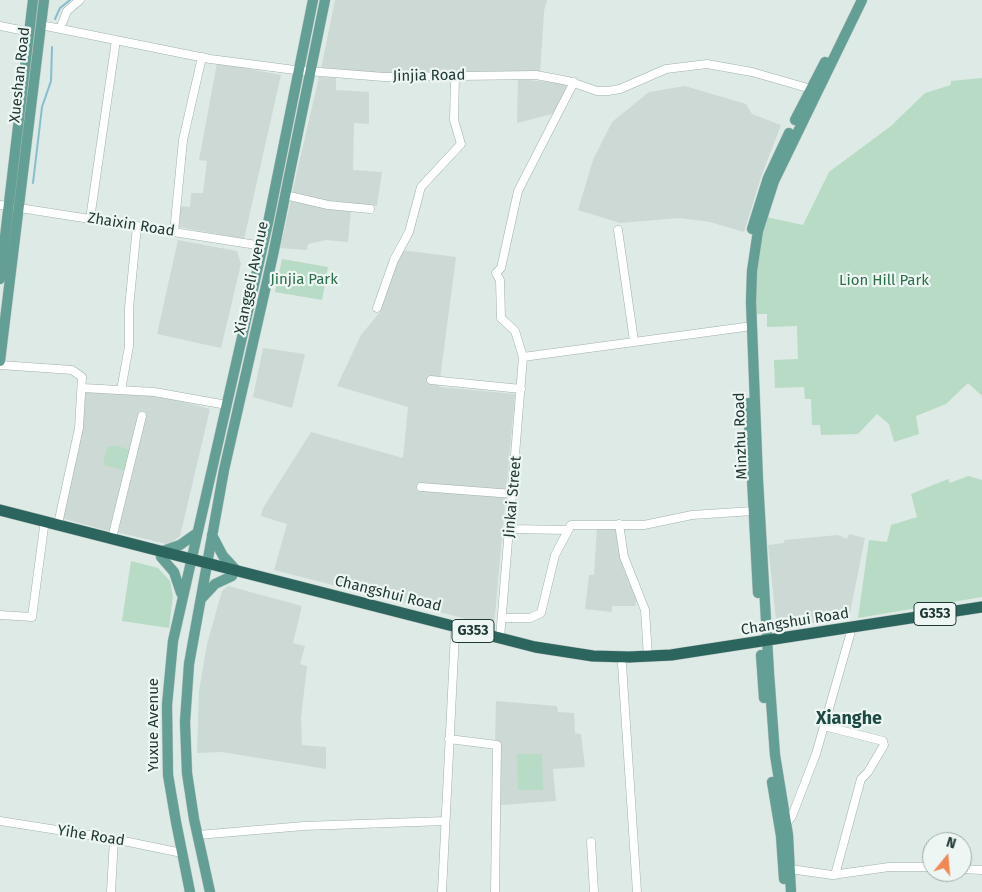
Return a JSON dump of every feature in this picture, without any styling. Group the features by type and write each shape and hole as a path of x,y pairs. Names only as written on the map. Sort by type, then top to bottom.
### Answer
{"highway":[{"name":"Changshui Road","path":"0,510 112,538 190,562 572,654 648,657 850,635 982,614"},
{"name":"Changshui Road","path":"0,517 162,554"},
{"name":"Changshui Road","path":"234,573 455,633 552,657 622,664 672,662 982,607"}],"main road":[{"name":"Xueshan Road","path":"0,361 10,206 33,0"},
{"name":"Xueshan Road","path":"0,279 3,237 10,206 44,0"},
{"name":"Xianggeli Avenue","path":"190,562 262,246 313,0"},
{"name":"Xianggeli Avenue","path":"206,566 325,0"},
{"name":"Minzhu Road","path":"791,892 786,824 775,756 753,511 745,327 745,271 755,214 774,162 854,0"},
{"name":"Minzhu Road","path":"784,892 781,836 768,756 751,302 754,253 762,215 781,165 862,0"},
{"path":"182,595 174,572 162,554 180,545 197,533"},
{"path":"200,600 215,584 234,573 212,535"},
{"name":"Yuxue Avenue","path":"190,562 170,662 166,722 170,794 190,892"},
{"path":"206,566 189,664 186,722 189,791 210,892"}],"street":[{"path":"60,29 67,11 80,0"},
{"name":"Jinjia Road","path":"41,25 202,57 310,71 384,77 524,75 574,82 597,91 614,91 666,69 707,64 752,72 811,89"},
{"path":"0,26 30,32"},
{"path":"90,219 116,40"},
{"path":"174,232 183,140 202,57"},
{"path":"377,308 394,260 409,232 421,187 461,144 454,120 455,76"},
{"path":"574,82 518,191 501,268 496,273 500,280 501,318 514,331 523,356 745,327"},
{"path":"285,194 328,205 370,209"},
{"name":"Zhaixin Road","path":"10,206 262,246"},
{"path":"121,390 129,346 129,308 137,226"},
{"path":"618,230 634,341"},
{"name":"Jinkai Street","path":"500,638 523,356"},
{"path":"0,365 74,371 82,377 83,388 79,428 58,524"},
{"path":"431,380 521,388"},
{"path":"83,388 154,392 227,405"},
{"path":"112,538 142,416"},
{"path":"421,487 513,494"},
{"path":"502,618 530,618 541,613 556,555 571,525 651,524 692,515 753,511"},
{"path":"619,524 624,557 645,610 648,657"},
{"path":"0,615 32,616 44,528"},
{"path":"510,529 567,530"},
{"path":"442,892 455,633"},
{"path":"786,824 792,816 824,726 850,635"},
{"path":"622,664 637,892"},
{"path":"824,726 883,741 884,745 868,772 861,778 835,875"},
{"path":"449,739 497,745 495,892"},
{"name":"Yihe Road","path":"0,821 114,839 182,853"},
{"path":"198,835 304,826 445,821"},
{"path":"111,892 114,839"},
{"path":"591,842 594,892"},
{"path":"790,869 814,874 835,875 890,867 922,867"}],"shaded area":[{"path":"335,0 547,0 544,11 540,74 417,75 321,69"},
{"path":"217,63 281,75 244,239 179,227 180,206 190,207 191,193 203,193 207,161 199,160"},
{"path":"319,77 336,78 336,90 369,92 369,124 354,123 353,170 382,172 377,206 334,203 292,193"},
{"path":"518,79 566,84 565,101 552,114 517,123"},
{"path":"685,86 746,104 752,114 781,125 761,177 744,232 710,222 679,218 620,223 578,210 593,160 612,122 649,92"},
{"path":"291,200 351,210 348,242 326,240 308,244 307,250 280,248"},
{"path":"178,240 237,251 241,264 221,348 157,334"},
{"path":"401,250 456,257 439,387 515,394 494,626 274,570 287,524 261,516 263,508 311,432 403,458 408,407 337,386 361,335 380,312"},
{"path":"263,348 305,354 292,408 253,397"},
{"path":"86,390 161,396 210,409 180,536 172,542 167,544 116,532 146,413 142,411 112,532 61,518 82,426"},
{"path":"597,527 617,527 636,590 636,606 612,606 612,612 585,609 589,575 594,575"},
{"path":"849,534 865,538 849,618 786,627 776,620 768,545 784,543 784,540 838,535 847,539"},
{"path":"228,586 302,606 293,643 305,646 300,664 307,666 301,718 302,745 326,747 326,769 222,752 197,753 199,691 207,644 222,591"},
{"path":"496,701 557,706 558,712 574,713 575,733 581,734 585,767 553,769 556,801 501,805 499,742 495,742"}],"green space":[{"name":"Lion Hill Park","path":"982,78 982,396 968,383 946,404 916,416 919,434 894,442 889,424 877,414 858,434 821,435 820,425 812,425 811,399 805,399 804,387 775,388 774,360 798,359 797,326 767,327 767,314 755,314 755,269 766,217 803,225 829,172 891,126 925,93 951,85 951,81"},
{"name":"Jinjia Park","path":"282,259 328,267 322,300 275,292"},
{"path":"118,446 130,450 125,470 103,465 107,447"},
{"path":"968,476 982,480 982,597 858,618 869,540 887,542 891,525 917,517 911,494 948,479 950,483"},
{"path":"131,561 158,568 170,581 173,596 169,628 122,621"},
{"path":"517,754 542,754 543,790 518,790"}],"waterway":[{"path":"55,19 60,8 70,0"},
{"path":"33,183 42,107 51,81 52,47"}],"district":[{"name":"Xianghe","path":"849,719"}]}
